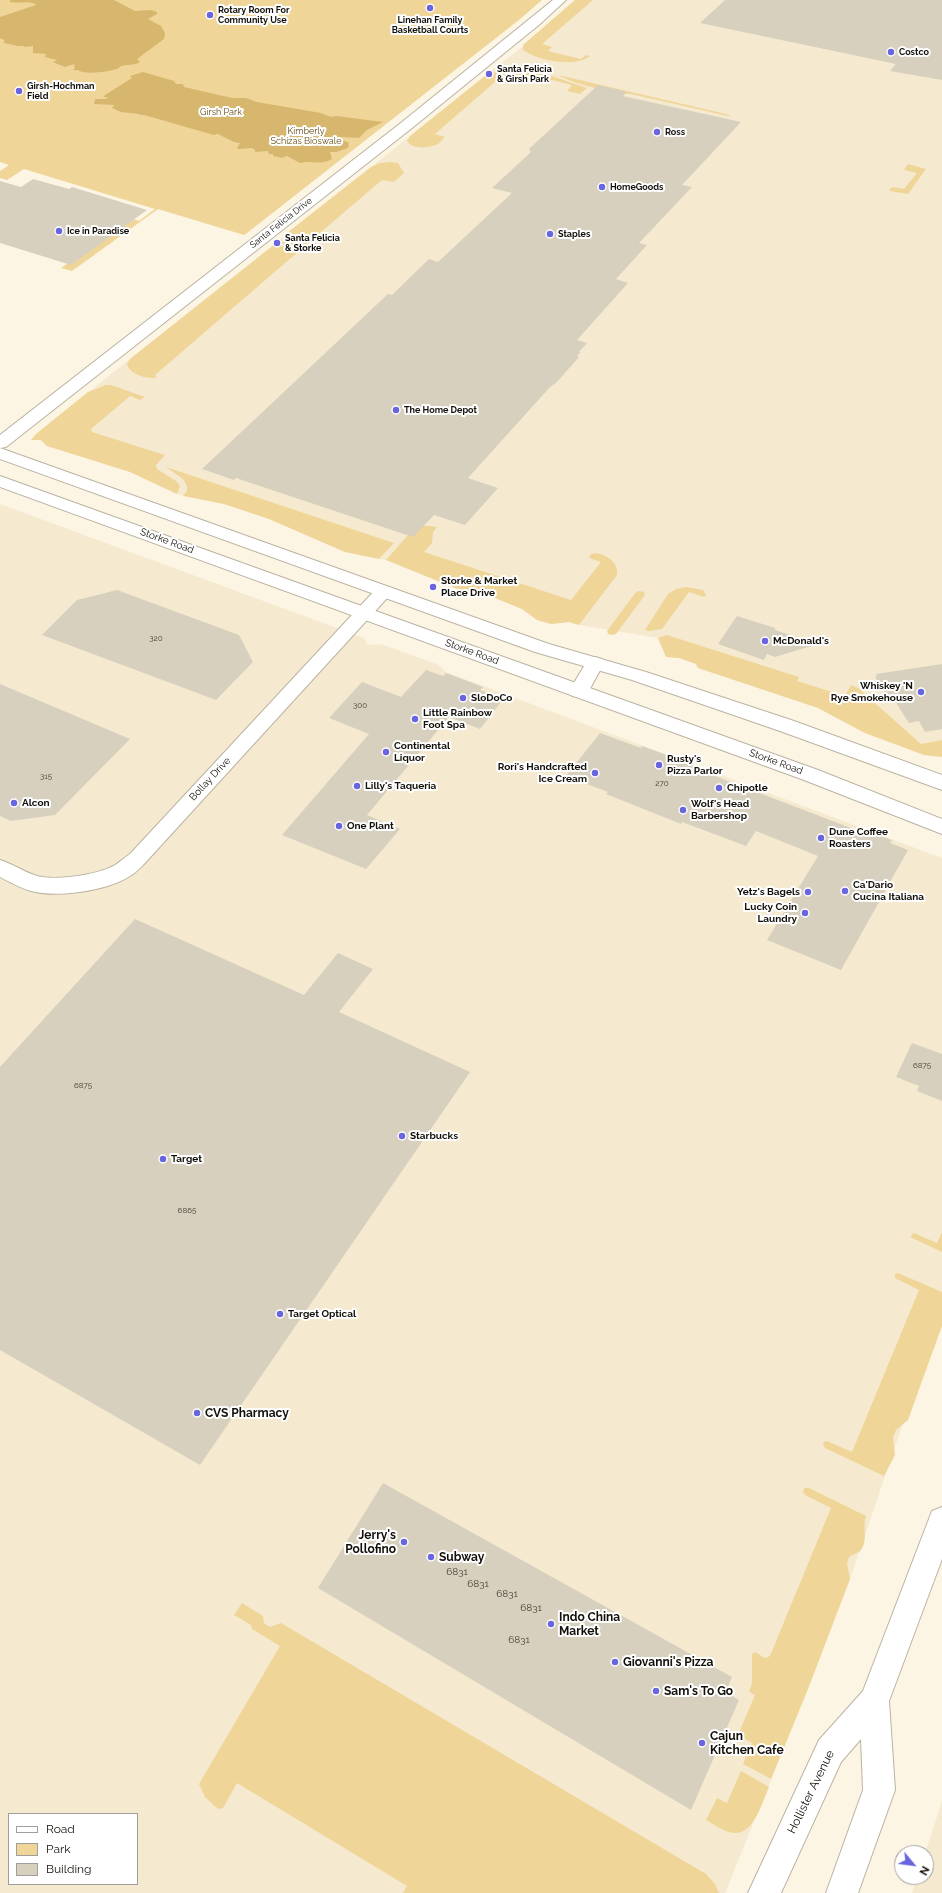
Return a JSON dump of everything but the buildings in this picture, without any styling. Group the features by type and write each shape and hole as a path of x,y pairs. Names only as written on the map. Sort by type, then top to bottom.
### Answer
{"main road":[{"name":"Santa Felicia Drive","path":"0,444 407,125 560,0"},
{"path":"0,453 542,648 639,676 780,723 942,783"},
{"name":"Storke Road","path":"0,481 811,775 942,827"},
{"path":"147,534 156,529 167,527 211,541 239,538"},
{"name":"Bollay Drive","path":"0,868 32,883 49,886 101,879 122,871 137,859 383,592"},
{"path":"579,690 595,663"},
{"path":"914,772 942,776"},
{"name":"Hollister Avenue","path":"764,1893 830,1750 874,1701 942,1521"},
{"name":"Hollister Avenue","path":"842,1893 879,1790 874,1701"}],"shaded area":[{"path":"575,0 942,0 942,757 924,755 865,733 818,708 698,668 696,664 679,658 666,657 658,638 569,622 551,624 537,620 522,609 490,596 465,592 386,560 345,552 269,519 224,504 177,494 130,472 47,446 40,440 31,440 36,434 528,42"},
{"path":"0,504 364,638 368,645 381,644 439,665 446,672 942,858 942,1309 850,1579 808,1689 725,1893 0,1893"},
{"path":"942,1801 942,1893 912,1893 914,1885 934,1885 934,1845 928,1845"}],"green space":[{"name":"Girsh Park","path":"0,0 542,0 519,20 244,235 158,209 72,271 61,268 133,219 139,221 155,209 24,169 7,180 0,178 0,171 9,165 0,162"},
{"path":"10,0 114,0 135,11 151,10 157,12 157,14 148,19 161,26 165,33 164,39 137,59 140,62 102,72 91,73 73,70 75,68 74,64 65,67 53,62 57,60 45,57 46,54 33,53 33,46 25,47 4,43 4,40 0,38 0,17 36,5 31,3 10,2"},
{"path":"575,0 593,0 542,44 552,47 548,51 581,59 586,55 590,56 575,62 556,62 538,57 523,50 523,45"},
{"path":"507,68 543,73 587,88 580,94 567,91 572,85 532,75 525,80 503,75 435,134 445,137 439,143 421,147 409,144 407,141 410,136 486,75 488,76 497,70"},
{"name":"Kimberly Schizas Bioswale","path":"143,72 174,81 176,84 183,84 184,87 232,98 246,98 257,102 321,113 331,117 336,116 383,122 367,130 359,138 342,137 341,139 349,143 348,148 336,152 330,152 332,159 328,161 319,163 300,163 287,156 282,158 273,156 273,154 269,154 268,151 255,152 252,148 238,149 237,148 240,143 234,142 218,134 220,133 214,135 144,115 121,112 112,108 114,105 94,104 95,99 106,99 108,97 103,97 132,78 130,76"},
{"path":"558,75 730,115 728,116 631,94 593,88 573,82"},
{"path":"380,163 398,163 404,173 394,182 382,180 301,249 281,243 288,238 283,236 371,167"},
{"path":"908,164 926,169 908,194 890,191 889,190 893,187 904,189 917,173 904,170"},
{"path":"275,244 299,251 155,375 157,377 143,377 134,373 128,368 127,364 130,359"},
{"path":"106,385 111,385 145,397 140,400 130,396 91,429 92,432 165,455 156,465 157,469 176,481 180,486 177,494 130,472 47,446 41,440 31,440 36,434 88,392"},
{"path":"166,467 394,543 379,559 345,552 269,519 224,504 183,496 187,491 187,486 183,479"},
{"path":"417,525 437,527 433,532 432,543 424,552 571,600 601,562 589,558 591,554 601,554 610,558 616,566 617,575 579,625 569,622 551,624 537,620 522,609 490,596 465,592 386,560"},
{"path":"686,587 703,590 706,595 704,597 689,592 662,629 649,631 645,630 668,594 676,589"},
{"path":"636,592 644,592 645,595 616,634 608,634 607,631"},
{"path":"667,635 799,677 797,681 845,696 851,685 858,688 921,744 942,740 942,757 924,755 865,733 818,708 698,668 696,664 679,658 666,657 658,638"},
{"path":"942,1232 942,1252 910,1237 914,1233 937,1243"},
{"path":"898,1273 942,1292 942,1326 908,1420 896,1430 893,1437 895,1455 884,1476 825,1448 823,1444 827,1441 852,1452 919,1290 895,1278 895,1274"},
{"path":"804,1488 809,1488 866,1516 865,1539 863,1547 860,1551 849,1557 847,1564 850,1579 808,1689 771,1779 743,1764 752,1743 738,1735 755,1695 749,1692 752,1683 752,1654 755,1652 765,1658 770,1656 831,1508 805,1495 803,1492"},
{"path":"242,1603 263,1616 264,1623 270,1627 281,1623 706,1874 715,1884 719,1893 403,1893 407,1886 237,1783 223,1808 218,1809 205,1797 199,1784 280,1646 252,1629 251,1625 234,1615"},
{"path":"741,1771 769,1787 760,1810 750,1825 737,1833 729,1832 706,1820 717,1798 727,1803"}],"place":[{"name":"Linehan Family Basketball Courts","path":"430,8"},
{"name":"Rotary Room For Community Use","path":"210,15"},
{"name":"Costco","path":"891,52"},
{"name":"Santa Felicia & Girsh Park","path":"489,74"},
{"name":"Girsh-Hochman Field","path":"19,91"},
{"name":"Ross","path":"657,132"},
{"name":"HomeGoods","path":"602,187"},
{"name":"Ice in Paradise","path":"59,231"},
{"name":"Staples","path":"550,234"},
{"name":"Santa Felicia & Storke","path":"277,243"},
{"name":"The Home Depot","path":"396,410"},
{"name":"Storke & Market Place Drive","path":"433,587"},
{"name":"McDonald's","path":"765,641"},
{"name":"Whiskey 'N Rye Smokehouse","path":"921,692"},
{"name":"SloDoCo","path":"463,698"},
{"name":"Little Rainbow Foot Spa","path":"415,719"},
{"name":"Continental Liquor","path":"386,752"},
{"name":"Rusty's Pizza Parlor","path":"659,765"},
{"name":"Rori's Handcrafted Ice Cream","path":"595,773"},
{"name":"Lilly's Taqueria","path":"357,786"},
{"name":"Chipotle","path":"719,788"},
{"name":"Alcon","path":"14,803"},
{"name":"Wolf's Head Barbershop","path":"683,810"},
{"name":"One Plant","path":"339,826"},
{"name":"Dune Coffee Roasters","path":"821,838"},
{"name":"Ca'Dario Cucina Italiana","path":"845,891"},
{"name":"Yetz's Bagels","path":"808,892"},
{"name":"Lucky Coin Laundry","path":"805,913"},
{"name":"Starbucks","path":"402,1136"},
{"name":"Target","path":"163,1159"},
{"name":"Target Optical","path":"280,1314"},
{"name":"CVS Pharmacy","path":"197,1413"},
{"name":"Jerry's Pollofino","path":"404,1542"},
{"name":"Subway","path":"431,1557"},
{"name":"Indo China Market","path":"551,1624"},
{"name":"Giovanni's Pizza","path":"615,1662"},
{"name":"Sam's To Go","path":"656,1691"},
{"name":"Cajun Kitchen Cafe","path":"702,1743"}]}
